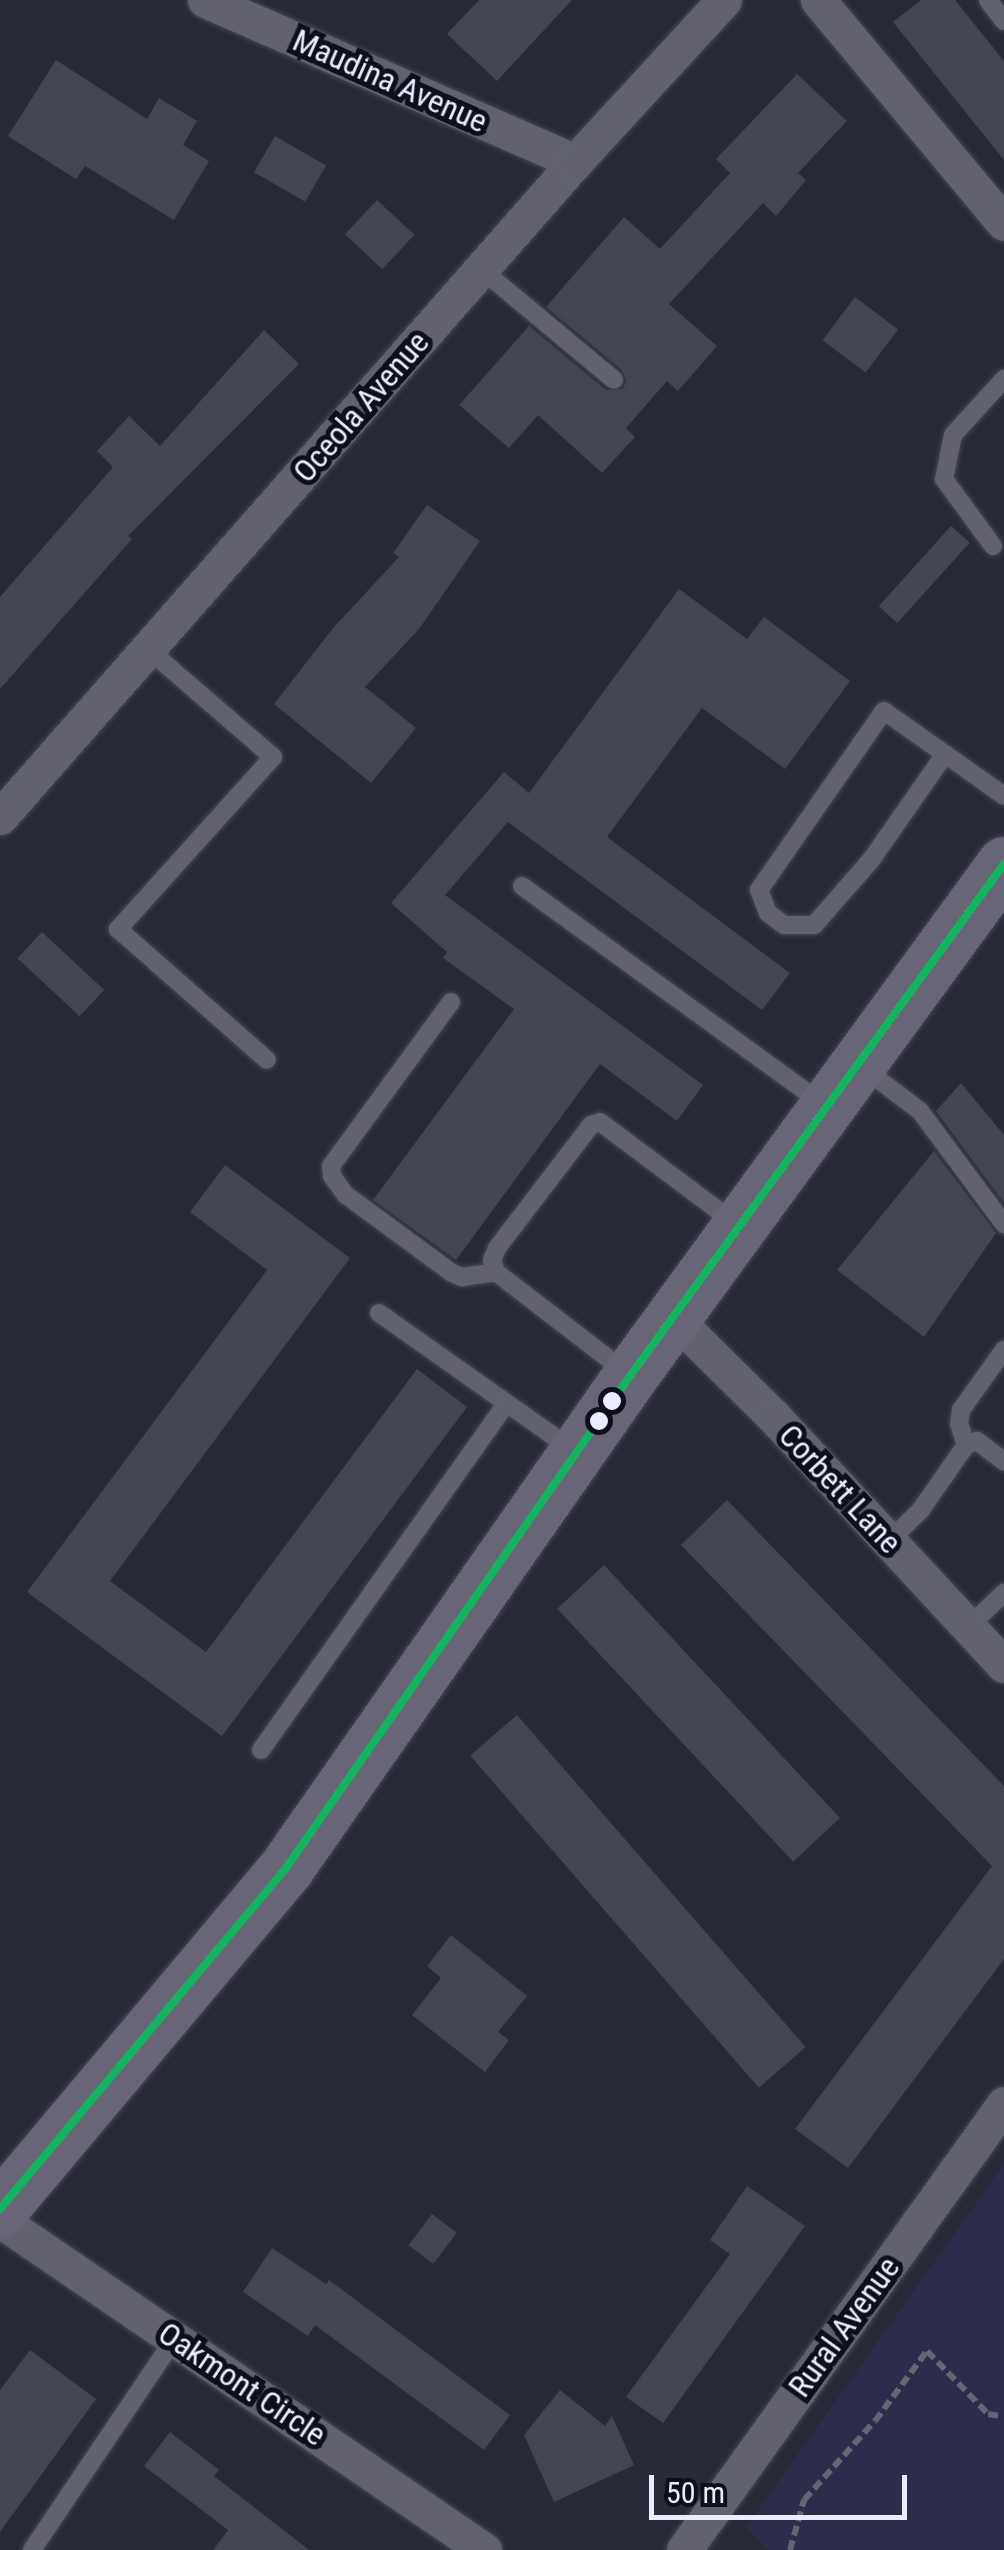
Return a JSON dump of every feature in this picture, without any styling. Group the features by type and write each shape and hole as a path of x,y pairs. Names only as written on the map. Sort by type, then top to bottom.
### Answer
{"main road":[{"path":"0,2209 286,1868 630,1376 1004,864"}],"street":[{"name":"Maudina Avenue","path":"205,0 575,162"},
{"name":"Oceola Avenue","path":"0,817 575,162 724,0"},
{"path":"818,0 1003,218"},
{"name":"Corbett Lane","path":"673,1317 1004,1665"},
{"name":"Rural Avenue","path":"684,2550 1004,2104"},
{"name":"Oakmont Circle","path":"0,2220 484,2550"}],"lane":[{"path":"988,0 1004,20"},
{"path":"481,269 614,380"},
{"path":"993,546 944,479 952,435 1004,379"},
{"path":"148,650 273,758 118,929 267,1060"},
{"path":"945,754 871,860 814,925 784,925 768,913 759,890 884,711 945,754 1004,796"},
{"path":"522,886 842,1085 920,1111 1004,1224"},
{"path":"451,1002 331,1166 332,1176 346,1195 452,1273 462,1277 496,1272"},
{"path":"630,1376 496,1272 492,1260 497,1248 591,1125 600,1122 739,1226"},
{"path":"379,1313 576,1452"},
{"path":"966,1445 959,1424 961,1410 1004,1350"},
{"path":"261,1750 507,1404"},
{"path":"889,1541 920,1511 966,1445 976,1442 1004,1461"},
{"path":"968,1627 1004,1593"},
{"path":"32,2550 175,2338"}],"path":[{"path":"790,2550 804,2500 875,2421 927,2352 988,2414 999,2416"}],"shaded area":[{"path":"1004,2164 1004,2550 769,2550 746,2527"}],"building":[{"path":"479,0 572,0 497,81 447,34"},
{"path":"921,0 955,0 1004,61 1004,160 893,22"},
{"path":"56,60 147,119 159,98 197,121 183,145 209,161 174,220 85,166 76,179 8,136"},
{"path":"797,74 847,121 798,173 806,180 776,216 763,203 669,304 717,346 678,391 667,381 626,428 635,437 602,473 538,415 509,448 459,405 529,326 606,390 623,389 626,381 622,370 546,307 624,217 660,249 730,173 716,159"},
{"path":"275,136 326,166 305,202 254,172"},
{"path":"377,200 414,235 382,269 345,234"},
{"path":"855,297 898,329 866,373 823,340"},
{"path":"264,330 299,364 128,536 132,539 0,689 0,597 113,467 97,451 129,416 160,446"},
{"path":"427,505 480,541 419,629 365,687 416,728 371,783 274,704 334,627 399,557 393,553"},
{"path":"951,526 970,543 897,623 879,606"},
{"path":"679,589 747,639 764,617 850,681 785,769 702,708 607,837 790,973 762,1010 508,822 445,895 703,1085 677,1121 600,1064 456,1260 373,1200 514,1009 443,958 447,952 391,903 504,772 529,793"},
{"path":"42,932 104,990 80,1016 17,958"},
{"path":"961,1083 1004,1135 1004,1203 936,1111"},
{"path":"934,1151 996,1233 924,1337 837,1270"},
{"path":"225,1165 350,1258 110,1581 206,1652 417,1369 467,1407 222,1736 27,1592 267,1270 190,1212"},
{"path":"727,1500 1004,1786 1004,1959 848,2168 795,2129 992,1866 681,1545"},
{"path":"604,1565 840,1818 793,1862 557,1609"},
{"path":"517,1715 806,2047 759,2088 470,1756"},
{"path":"451,1935 527,1996 498,2032 509,2040 485,2072 412,2015 441,1978 427,1966"},
{"path":"747,2186 805,2226 663,2423 626,2397 730,2254 710,2240"},
{"path":"432,2214 457,2233 433,2264 409,2245"},
{"path":"272,2248 326,2284 329,2280 510,2415 484,2450 315,2325 308,2336 243,2292"},
{"path":"30,2350 96,2399 0,2532 0,2390"},
{"path":"560,2390 605,2426 612,2416 634,2465 554,2502 524,2435"},
{"path":"170,2432 219,2470 214,2476 309,2550 213,2550 228,2530 144,2466"}],"transit line":[{"path":"0,2209 286,1868 630,1376 1004,864"}]}
